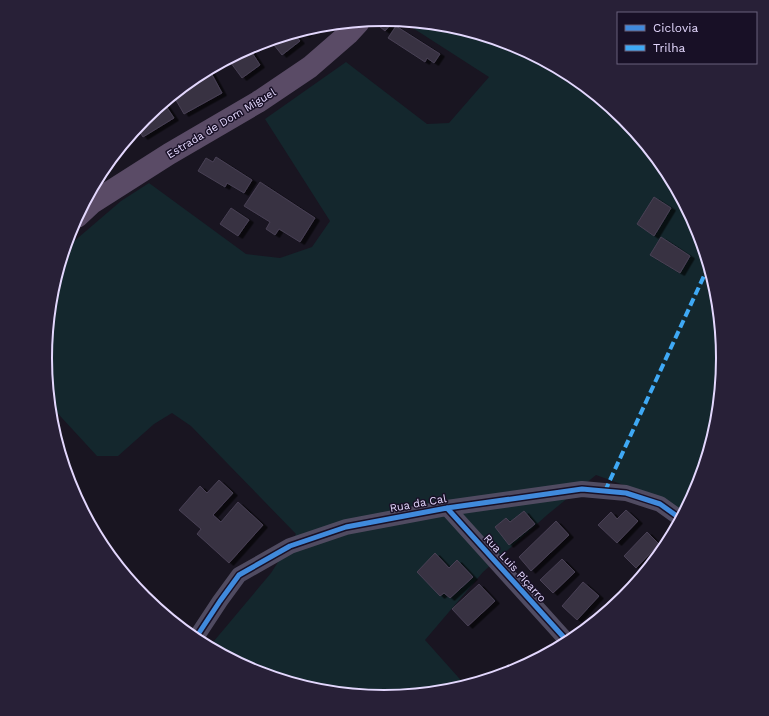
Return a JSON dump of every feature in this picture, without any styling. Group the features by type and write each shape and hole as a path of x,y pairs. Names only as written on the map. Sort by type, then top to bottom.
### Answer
{"main road":[{"name":"Estrada de Dom Miguel","path":"90,206 169,154 258,102 310,67 354,28"}],"street":[{"name":"Rua da Cal","path":"199,633 239,575 290,546 346,527 447,508 582,489 626,493 660,504 676,516"},
{"name":"Rua Luis Piçarro","path":"447,508 564,637"}],"shaded area":[{"path":"412,28 449,32 470,37 512,51 550,70 569,82 603,108 634,139 661,174 672,192 699,251 714,315 716,336 716,380 714,401 699,465 676,517 632,488 596,475 547,515 483,572 425,640 462,681 406,689 363,689 320,684 299,679 257,665 213,643 271,573 296,534 191,426 172,413 154,424 118,456 97,456 57,413 53,380 53,336 59,293 70,251 74,241 121,201 149,183 246,254 280,258 312,247 330,221 265,119 346,62 427,124 449,123 489,77"}],"building":[{"path":"379,26 389,26 385,31"},
{"path":"397,27 440,54 434,63 427,58 425,62 388,38"},
{"path":"297,38 300,41 282,55 274,45"},
{"path":"252,53 260,65 242,78 231,64"},
{"path":"212,74 222,93 184,114 176,100"},
{"path":"167,107 174,118 143,137 140,133"},
{"path":"216,157 252,180 244,193 227,183 225,187 198,171 206,158 213,162"},
{"path":"260,182 315,218 300,242 279,229 275,235 266,229 270,222 244,206"},
{"path":"654,197 671,208 654,236 637,224"},
{"path":"231,208 249,220 238,236 220,224"},
{"path":"661,237 690,256 680,273 650,255"},
{"path":"219,480 233,493 213,515 221,522 238,502 263,525 229,563 197,534 201,529 179,510 200,486 207,493"},
{"path":"626,510 638,521 617,543 598,525 611,512 617,519"},
{"path":"524,511 535,524 509,545 495,527 506,518 510,522"},
{"path":"556,521 569,535 531,571 519,557"},
{"path":"647,532 659,544 636,568 624,556"},
{"path":"435,553 449,568 457,560 473,577 450,598 444,593 440,596 417,572"},
{"path":"562,559 575,572 553,593 540,580"},
{"path":"583,582 599,596 577,620 562,606"},
{"path":"479,584 495,601 468,626 452,609"}],"marked path":[{"path":"605,491 705,273"}],"cycle path":[{"path":"199,633 239,575 290,546 346,527 447,508 582,489 626,493 660,504 676,516"},
{"path":"447,508 564,637"}]}
